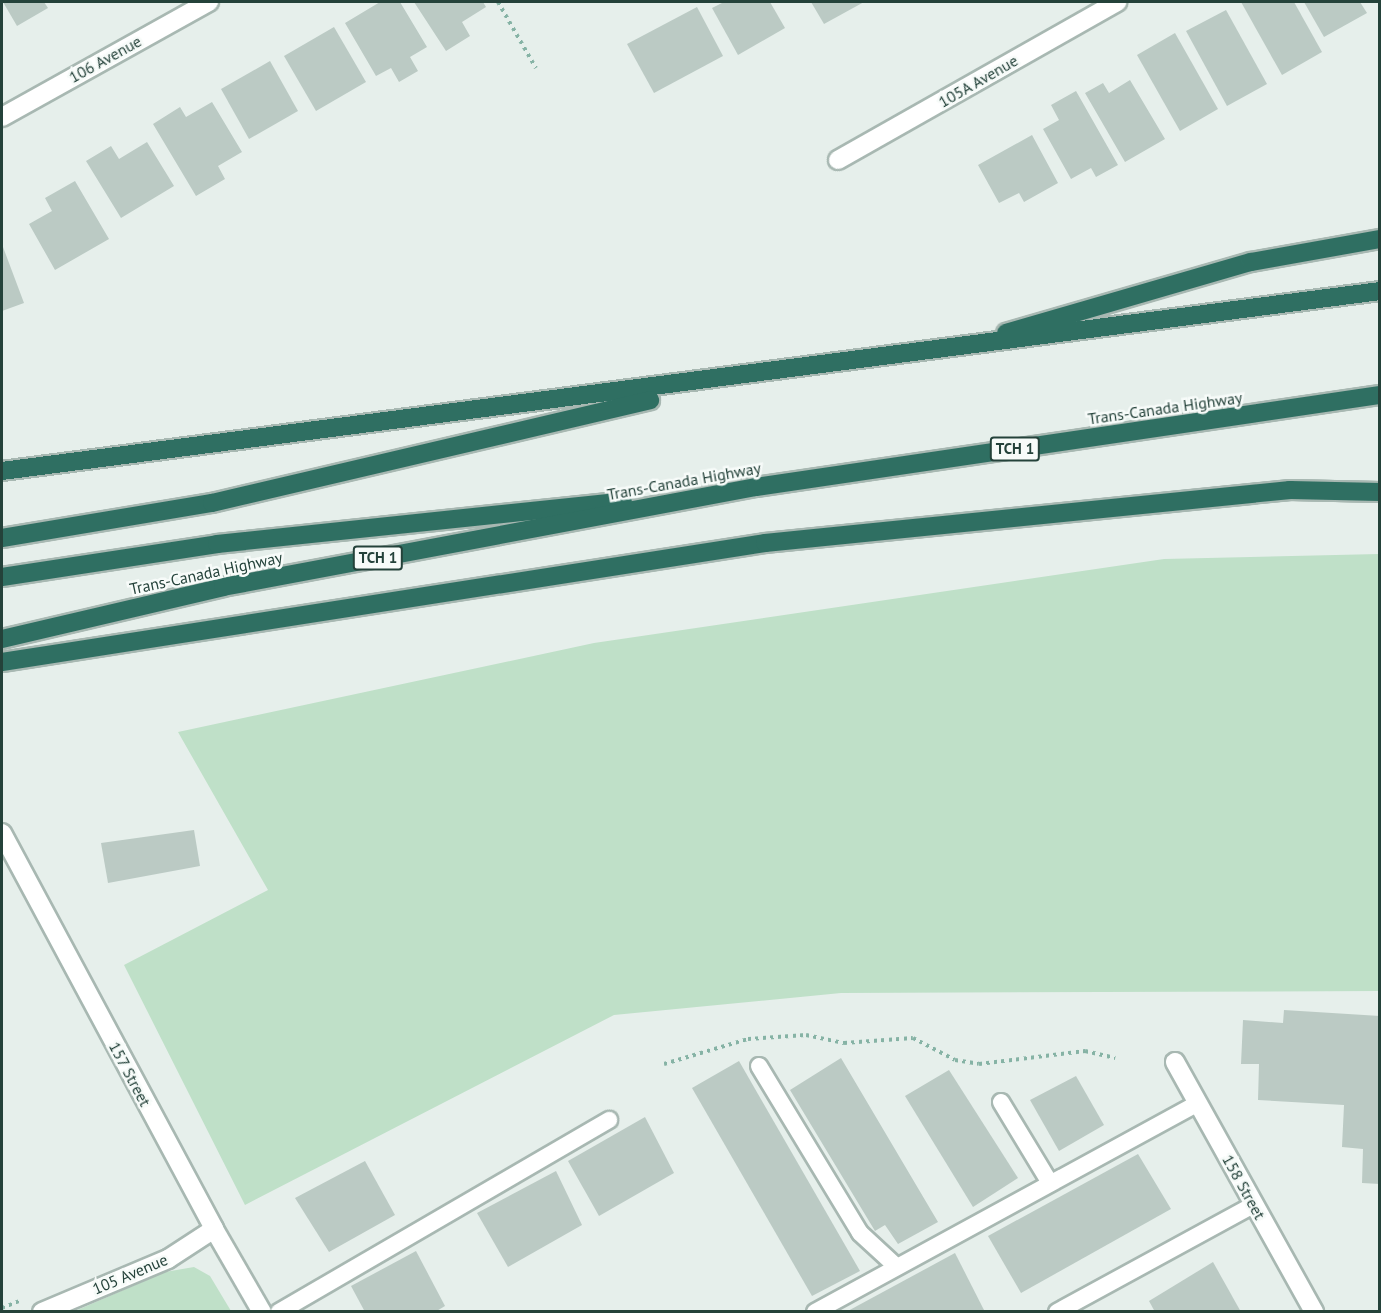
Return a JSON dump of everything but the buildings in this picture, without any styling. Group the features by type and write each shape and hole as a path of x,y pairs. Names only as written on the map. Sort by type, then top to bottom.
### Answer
{"highway":[{"path":"947,350 1251,262 1380,239"},
{"path":"2,471 740,379 1380,291"},
{"path":"2,538 212,503 740,379"},
{"name":"Trans-Canada Highway","path":"2,639 223,587 756,487 1380,395"},
{"path":"2,577 217,544 756,487"},
{"path":"2,662 765,543 1290,490 1380,492"}],"street":[{"name":"106 Avenue","path":"2,117 209,2"},
{"name":"105A Avenue","path":"838,160 1117,2"},
{"name":"157 Street","path":"2,834 214,1229 262,1311"},
{"name":"158 Street","path":"1175,1062 1314,1311"},
{"name":"105 Avenue","path":"42,1311 168,1259 214,1229"}],"lane":[{"path":"759,1066 860,1233 897,1267"},
{"path":"1001,1102 1050,1183"},
{"path":"815,1311 1198,1103"},
{"path":"279,1311 609,1120"},
{"path":"1057,1311 1253,1205"}],"path":[{"path":"498,2 536,68"},
{"path":"664,1064 748,1040 806,1035 844,1043 913,1038 955,1060 979,1065 1085,1051 1115,1058"}],"green space":[{"path":"1379,554 1379,991 841,993 614,1015 245,1205 124,965 268,890 178,732 594,643 1164,559"},
{"path":"194,1267 210,1276 231,1311 75,1311 165,1272"}]}
